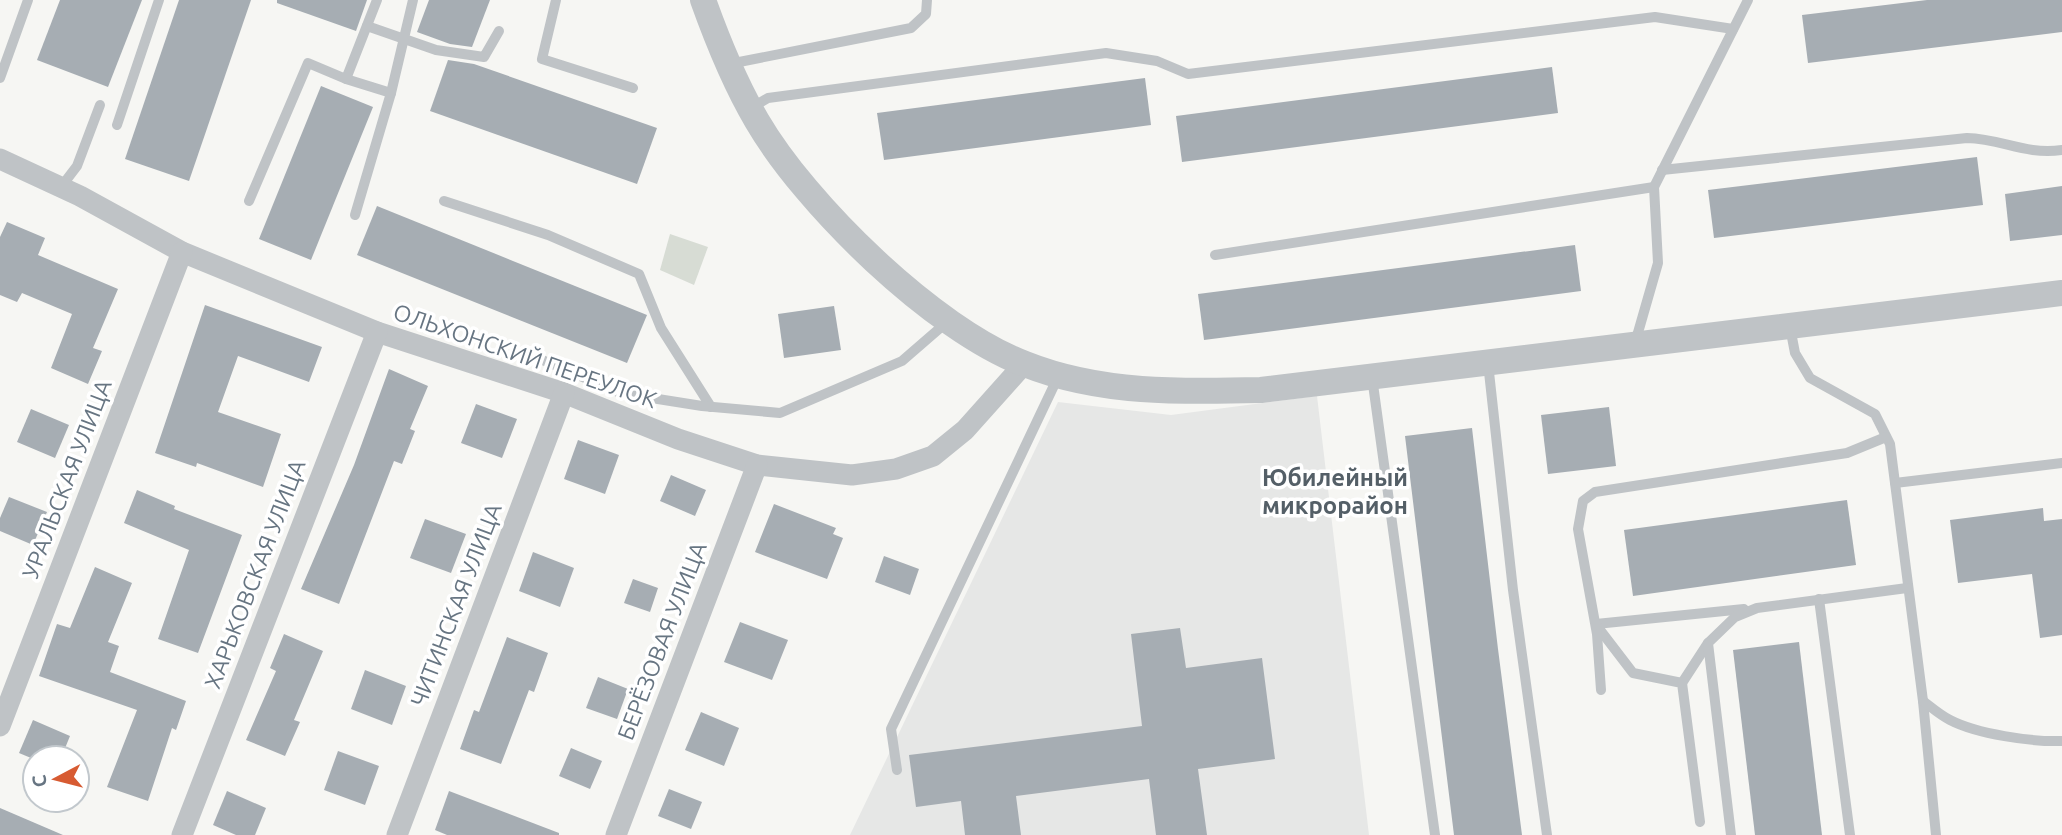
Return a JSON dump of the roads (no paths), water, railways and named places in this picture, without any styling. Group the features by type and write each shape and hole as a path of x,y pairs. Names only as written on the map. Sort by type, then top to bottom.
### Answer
{"street":[{"path":"703,0 726,65 751,108 812,196 886,272 949,320 1024,364 1093,384 1170,392 1261,390 2062,293"},
{"name":"ОЛЬХОНСКИЙ ПЕРЕУЛОК","path":"1,161 61,187 182,252 377,332 564,393 678,439 757,465 852,475 896,469 933,456 965,430 1024,364"},
{"name":"УРАЛЬСКАЯ УЛИЦА","path":"0,726 182,252"},
{"name":"ХАРЬКОВСКАЯ УЛИЦА","path":"182,835 377,332"},
{"name":"ЧИТИНСКАЯ УЛИЦА","path":"397,835 564,393"},
{"name":"БЕРЁЗОВАЯ УЛИЦА","path":"616,835 757,465"}],"lane":[{"path":"0,78 29,0"},
{"path":"117,125 159,0"},
{"path":"346,79 377,0"},
{"path":"355,215 391,93 413,0"},
{"path":"556,0 542,59 633,88"},
{"path":"726,65 911,28 926,14 927,0"},
{"path":"1634,346 1658,263 1654,187 1748,0"},
{"path":"751,108 768,98 1106,53 1157,61 1188,74 1655,17 1733,29"},
{"path":"367,26 436,50 484,57 499,31"},
{"path":"249,201 308,63 346,79 391,93"},
{"path":"61,187 77,166 100,105"},
{"path":"1662,170 1968,138 1994,139 2016,149 2045,152 2062,150"},
{"path":"1215,255 1654,187"},
{"path":"444,201 548,235 639,274 661,328 711,407"},
{"path":"533,356 620,393 711,407 780,413 902,360 949,320"},
{"path":"1790,327 1796,353 1811,378 1875,414 1886,437 1895,483 1923,701 1936,835"},
{"path":"1488,363 1513,590 1547,835"},
{"path":"897,770 891,729 1059,374"},
{"path":"1372,377 1435,835"},
{"path":"1601,690 1596,624 1578,529 1583,501 1595,492 1847,453 1886,437"},
{"path":"1895,483 2062,463"},
{"path":"1596,624 1757,608 1907,588"},
{"path":"1819,599 1850,835"},
{"path":"1700,822 1682,683 1708,643 1735,617 1757,608"},
{"path":"1596,624 1633,673 1682,683"},
{"path":"1708,643 1731,835"},
{"path":"1923,701 1951,720 1982,730 2042,742 2062,741"}],"district":[{"name":"Юбилейный микрорайон","path":"1335,492"}]}
